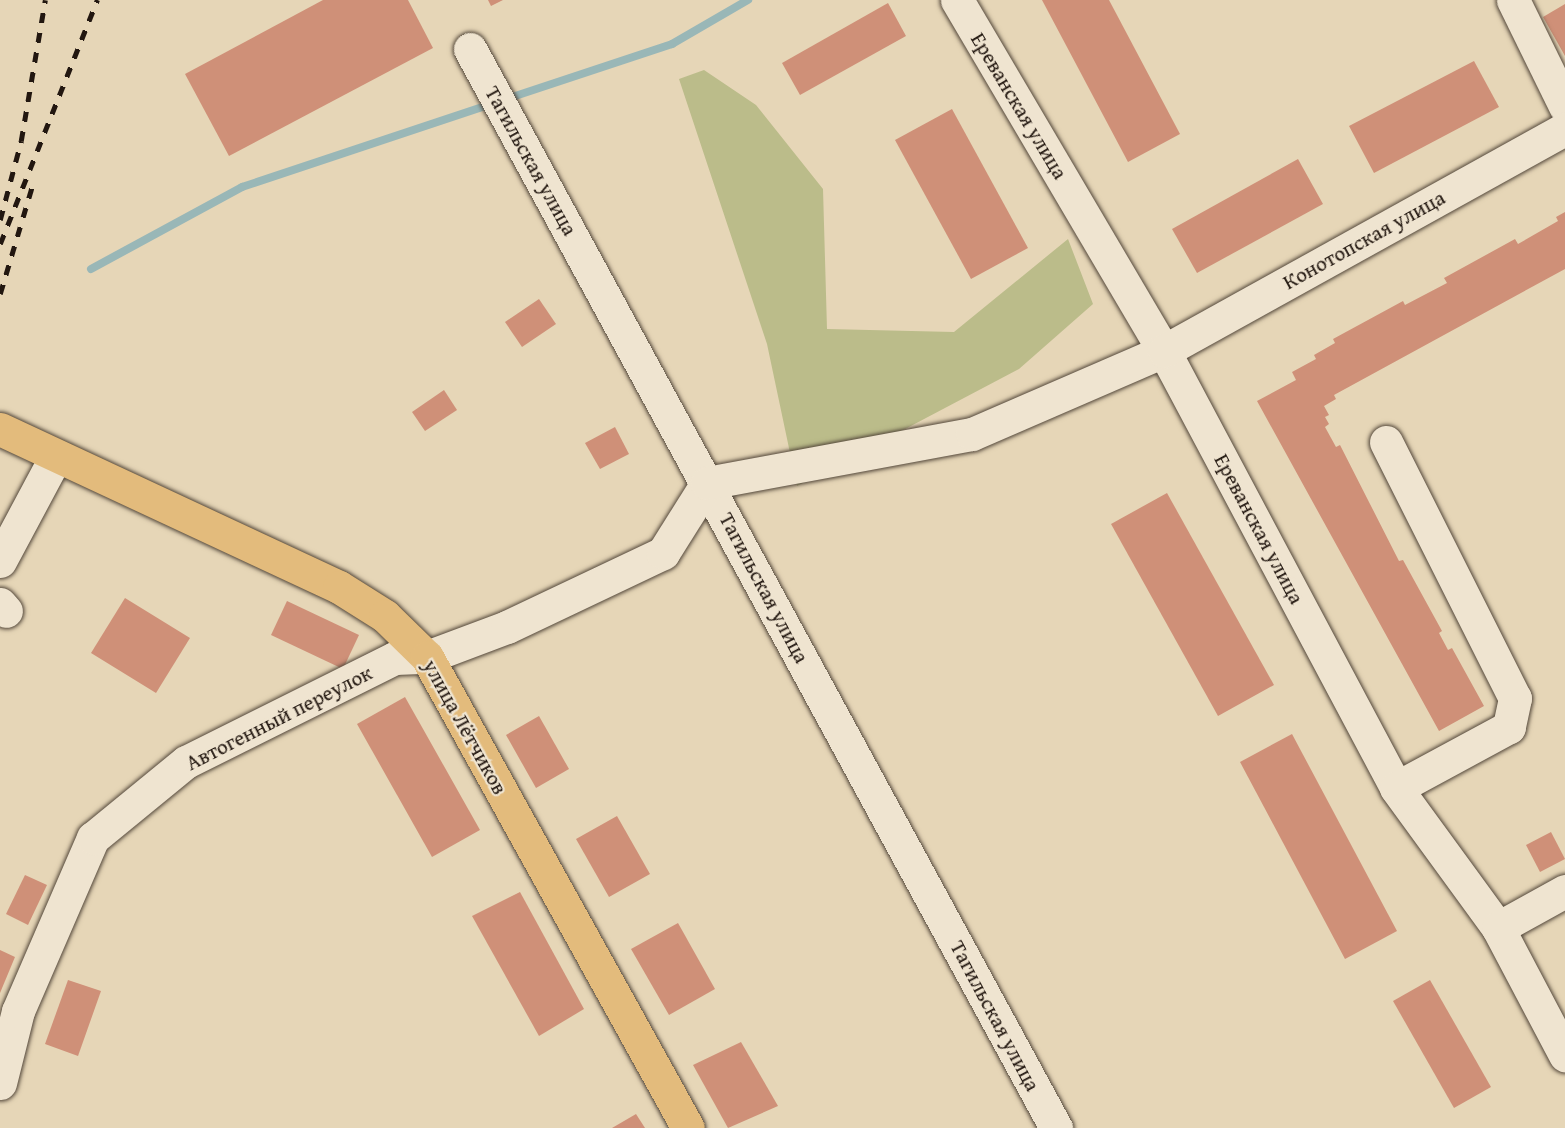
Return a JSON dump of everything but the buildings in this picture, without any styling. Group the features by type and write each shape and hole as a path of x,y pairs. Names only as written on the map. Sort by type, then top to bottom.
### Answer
{"main road":[{"name":"улица Лётчиков","path":"0,429 339,587 385,616 427,657 688,1128"}],"street":[{"name":"Ереванская улица","path":"957,0 1164,351 1396,788 1498,928 1565,1055"},
{"path":"1513,0 1565,106"},
{"name":"Тагильская улица","path":"470,49 1056,1128"},
{"name":"Конотопская улица","path":"707,483 972,434 1164,351 1565,129"},
{"path":"1386,442 1515,698 1509,727 1396,788"},
{"path":"0,561 56,456"},
{"name":"Автогенный переулок","path":"0,1083 18,1011 93,838 186,762 395,658 427,657 507,627 663,553 707,483"},
{"path":"1498,928 1565,891"}],"green space":[{"path":"704,70 756,105 823,189 827,329 954,332 1068,239 1093,304 1019,369 797,486 767,344 679,79"}],"waterway":[{"path":"506,99 672,44 748,0"},
{"path":"91,269 242,187 491,104"}],"railway":[{"path":"0,220 21,141 45,0"},
{"path":"0,244 97,0"},
{"path":"0,294 34,180"}]}
